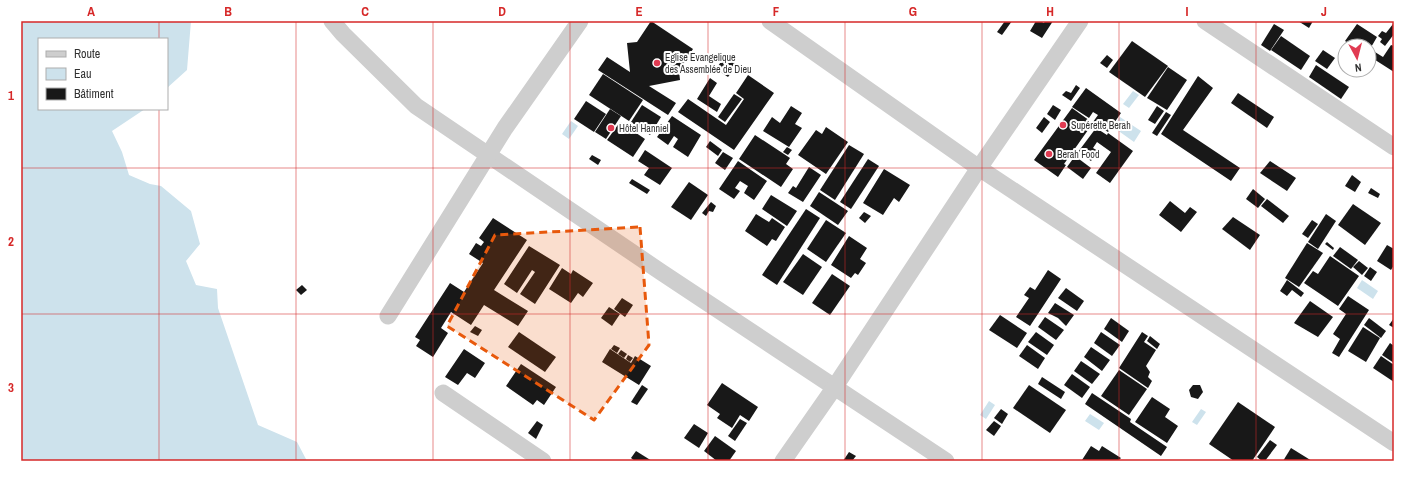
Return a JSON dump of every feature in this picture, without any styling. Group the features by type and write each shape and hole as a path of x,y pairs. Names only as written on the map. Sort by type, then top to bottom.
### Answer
{"street":[{"path":"332,21 342,34 416,106 834,388 946,461"},
{"path":"388,316 505,128 580,21"},
{"path":"770,21 979,168 1394,443"},
{"path":"783,461 834,388 979,168 1080,21"},
{"path":"1205,21 1394,147"},
{"path":"443,393 543,461"}],"highlighted area":[{"path":"640,227 649,345 594,420 447,326 495,235"}],"water":[{"path":"21,21 191,21 187,70 168,87 168,38 38,38 38,110 144,110 112,131 122,152 129,175 150,184 161,186 191,211 200,244 186,261 196,285 217,289 218,308 258,425 297,442 307,461 21,461"},
{"path":"1133,91 1139,95 1129,108 1123,104"},
{"path":"1120,117 1141,131 1134,142 1113,127"},
{"path":"571,121 578,126 569,139 562,134"},
{"path":"1362,280 1378,291 1373,299 1357,288"},
{"path":"989,401 995,405 986,419 980,415"},
{"path":"1201,409 1206,412 1197,425 1192,422"},
{"path":"1090,414 1104,423 1099,430 1085,421"}],"building":[{"name":"Eglise Evangelique des Assemblée de Dieu","path":"651,21 693,49 679,71 680,80 649,86 676,103 668,115 598,70 607,57 630,72 627,43 637,42"},
{"path":"1005,21 1012,21 1002,35 997,32"},
{"path":"1036,21 1044,23 1045,21 1053,21 1042,38 1030,31"},
{"path":"1298,21 1313,21 1309,28"},
{"path":"1274,24 1284,30 1270,51 1261,45"},
{"path":"1357,24 1377,37 1376,38 1347,38"},
{"path":"1393,24 1394,34 1385,46 1380,42 1382,39 1378,36 1382,31 1386,33"},
{"path":"1281,36 1310,56 1301,70 1271,50"},
{"path":"1132,41 1168,66 1145,97 1109,72"},
{"path":"1391,45 1394,46 1394,72 1377,61 1377,53 1383,57"},
{"path":"1323,50 1335,58 1327,69 1315,61"},
{"path":"1107,55 1113,60 1107,68 1100,63"},
{"path":"725,56 737,65 728,77 716,69"},
{"path":"1316,65 1349,87 1341,99 1309,77"},
{"path":"1168,67 1187,80 1167,110 1147,98"},
{"path":"603,74 643,100 629,121 589,95"},
{"path":"748,75 774,93 734,150 678,112 688,99 726,125 744,99 736,93"},
{"path":"1198,76 1213,88 1183,130 1240,168 1231,181 1161,134"},
{"path":"710,78 717,83 709,96 721,104 717,112 697,99"},
{"path":"1076,85 1080,88 1071,101 1062,95 1066,91 1071,93"},
{"path":"1086,88 1121,113 1108,132 1093,122 1098,115 1093,112 1089,118 1072,107"},
{"path":"1238,93 1274,117 1267,128 1231,103"},
{"path":"734,94 742,99 725,122 718,117"},
{"path":"586,101 606,114 594,132 574,119"},
{"path":"642,105 661,117 650,135 631,122"},
{"path":"1053,105 1061,110 1055,120 1047,114"},
{"path":"791,106 802,113 795,124 802,128 789,147 763,131 772,117 780,123"},
{"path":"1157,106 1164,111 1155,124 1148,120"},
{"path":"1072,108 1093,123 1064,164 1066,165 1058,177 1034,160"},
{"path":"610,109 621,116 606,139 595,132"},
{"path":"1166,112 1171,115 1157,136 1152,133"},
{"path":"672,116 701,135 688,157 673,147 678,139 674,136 668,145 657,137"},
{"path":"1044,117 1050,122 1042,133 1036,128"},
{"path":"620,122 645,139 633,157 607,140"},
{"path":"826,127 848,142 826,174 798,155 816,130 822,134"},
{"path":"1096,128 1107,135 1108,133 1133,151 1110,183 1096,173 1111,152 1097,142 1093,148 1098,151 1091,161 1078,152"},
{"path":"755,135 790,158 786,164 793,169 781,187 739,159"},
{"path":"710,141 722,150 718,156 706,147"},
{"path":"849,145 864,154 835,200 820,190"},
{"path":"787,147 792,150 788,155 783,152"},
{"path":"645,150 672,168 660,185 644,175 649,168 638,161"},
{"path":"723,152 733,158 725,170 715,163"},
{"path":"592,155 601,160 598,165 589,159"},
{"path":"1075,156 1091,168 1083,179 1067,167"},
{"path":"868,159 879,166 851,209 840,202"},
{"path":"738,161 767,181 754,200 744,193 748,186 740,181 735,188 740,191 734,199 719,189"},
{"path":"1270,161 1296,178 1287,191 1260,173"},
{"path":"809,167 821,175 803,202 788,193 793,186 796,188"},
{"path":"884,169 910,185 899,202 894,198 883,215 863,203"},
{"path":"1352,175 1361,182 1355,192 1345,186"},
{"path":"632,179 650,190 647,194 629,183"},
{"path":"689,182 708,195 691,220 671,207"},
{"path":"1371,188 1380,194 1378,198 1368,193"},
{"path":"1253,189 1265,199 1258,208 1246,199"},
{"path":"819,192 848,211 838,225 810,206"},
{"path":"771,195 797,211 787,226 762,209"},
{"path":"1267,199 1289,216 1283,223 1261,206"},
{"path":"1170,201 1185,213 1190,207 1197,212 1181,232 1159,215"},
{"path":"711,202 716,206 713,212 709,211 706,216 702,213"},
{"path":"1353,204 1381,223 1365,245 1338,225"},
{"path":"806,209 820,218 777,285 762,275"},
{"path":"864,212 871,216 865,223 859,218"},
{"path":"756,214 769,222 772,218 785,227 776,241 772,239 767,246 745,231"},
{"path":"1326,214 1336,221 1318,249 1308,242"},
{"path":"1233,217 1260,235 1250,250 1222,229"},
{"path":"493,218 527,240 494,290 528,311 518,326 484,305 471,325 451,312 441,328 448,333 433,357 416,346 420,340 415,337 450,283 464,292 483,263 469,254 476,243 481,246 484,242 479,238"},
{"path":"826,220 846,233 826,262 807,249"},
{"path":"1312,220 1318,224 1308,238 1302,234"},
{"path":"849,236 867,248 860,259 866,263 858,275 855,273 851,278 831,265"},
{"path":"1327,242 1334,248 1333,250 1325,244"},
{"path":"1307,243 1323,253 1299,287 1285,278"},
{"path":"1387,245 1394,249 1394,265 1391,270 1377,261"},
{"path":"529,246 560,265 535,304 520,294 535,272 532,270 517,293 504,284"},
{"path":"1340,247 1358,260 1351,269 1333,256"},
{"path":"803,254 822,267 803,295 783,282"},
{"path":"1330,256 1359,276 1338,306 1304,283 1313,271 1318,274"},
{"path":"1359,261 1368,268 1362,275 1353,267"},
{"path":"1370,267 1377,272 1371,281 1364,276"},
{"path":"562,268 571,274 573,270 593,283 583,297 578,293 571,303 549,289"},
{"path":"1048,270 1061,279 1030,326 1016,317 1029,298 1024,295 1030,287 1035,290"},
{"path":"832,274 850,286 830,315 812,303"},
{"path":"1287,280 1304,293 1301,297 1292,290 1287,296 1280,291"},
{"path":"302,285 307,290 301,295 296,290"},
{"path":"1066,288 1084,301 1077,311 1058,298"},
{"path":"1348,296 1369,310 1339,357 1332,353 1340,339 1333,334 1346,314 1339,309"},
{"path":"622,298 633,305 625,317 614,309"},
{"path":"1310,301 1333,317 1318,337 1294,323"},
{"path":"1055,303 1074,315 1066,326 1058,318 1048,313"},
{"path":"609,307 620,314 612,326 601,318"},
{"path":"1000,315 1027,333 1017,348 989,330"},
{"path":"1045,317 1064,330 1056,340 1038,327"},
{"path":"1111,318 1129,331 1122,342 1104,329"},
{"path":"1369,318 1386,331 1381,338 1364,325"},
{"path":"1394,318 1394,328 1389,325"},
{"path":"475,326 482,330 478,336 470,332"},
{"path":"1363,327 1380,338 1366,362 1348,351"},
{"path":"519,332 556,357 545,372 508,347"},
{"path":"1036,332 1054,345 1047,355 1028,342"},
{"path":"1101,332 1120,345 1112,356 1094,343"},
{"path":"1142,332 1148,336 1144,342 1156,350 1146,366 1150,372 1148,377 1152,381 1148,388 1119,368"},
{"path":"1150,336 1160,344 1157,349 1147,341"},
{"path":"1390,343 1394,346 1394,363 1382,355"},
{"path":"614,345 620,348 617,353 611,349"},
{"path":"1027,345 1045,358 1038,369 1019,356"},
{"path":"1091,347 1110,360 1102,371 1084,357"},
{"path":"464,349 485,363 475,378 467,373 458,385 445,377"},
{"path":"610,349 631,363 635,356 651,366 639,385 602,362"},
{"path":"621,350 627,354 624,358 618,354"},
{"path":"628,355 633,358 630,362 626,359"},
{"path":"1381,356 1394,365 1394,382 1373,368"},
{"path":"1081,361 1100,374 1092,384 1074,371"},
{"path":"521,364 556,387 544,405 537,400 533,405 506,386"},
{"path":"1119,370 1147,389 1129,415 1101,396"},
{"path":"1072,374 1090,387 1082,398 1064,385"},
{"path":"1042,377 1065,392 1061,399 1038,384"},
{"path":"722,383 758,407 749,421 740,415 732,428 717,418 720,414 707,405"},
{"path":"642,385 648,389 637,405 631,402"},
{"path":"1029,385 1066,410 1050,433 1013,408"},
{"path":"1193,385 1200,385 1203,392 1198,399 1191,397 1189,390"},
{"path":"1092,393 1131,419 1130,422 1167,447 1161,456 1085,404"},
{"path":"1152,397 1170,409 1165,417 1178,426 1167,443 1135,422"},
{"path":"1238,402 1275,427 1252,461 1234,461 1209,444"},
{"path":"1001,409 1008,414 1002,424 994,418"},
{"path":"740,419 747,423 735,441 728,436"},
{"path":"537,421 543,425 536,439 528,433"},
{"path":"994,421 1001,426 994,436 986,430"},
{"path":"694,424 708,433 699,448 684,438"},
{"path":"715,436 736,451 729,461 717,461 704,451"},
{"path":"1270,440 1277,445 1265,461 1262,461 1257,457"},
{"path":"1091,446 1099,451 1102,446 1121,458 1118,461 1083,461 1082,460"},
{"path":"1291,448 1312,461 1283,461"},
{"path":"636,451 652,461 635,461 631,458"},
{"path":"849,452 856,456 852,461 843,461"}],"place":[{"name":"Eglise Evangelique des Assemblée de Dieu","path":"657,63"},
{"name":"Supérette Berah","path":"1063,125"},
{"name":"Hôtel Hanniel","path":"611,128"},
{"name":"Berah Food","path":"1049,154"}]}
